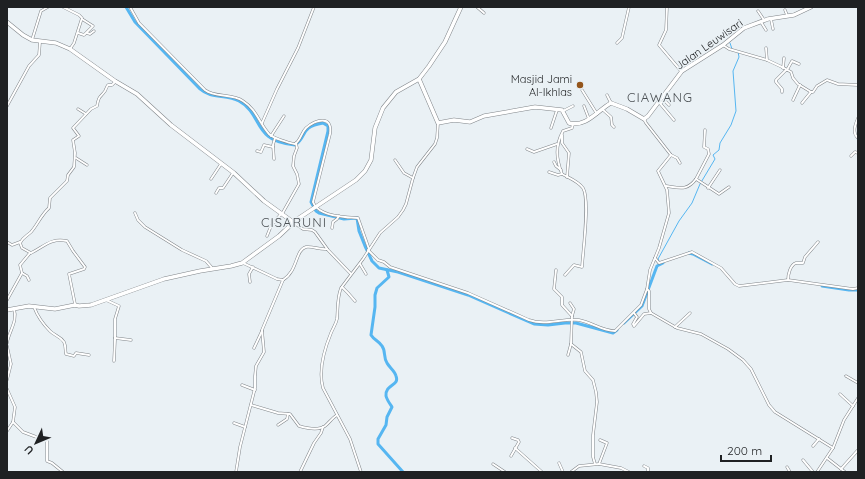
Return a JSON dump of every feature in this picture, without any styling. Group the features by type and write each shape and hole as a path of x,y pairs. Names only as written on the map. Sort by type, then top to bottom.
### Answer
{"main road":[{"path":"7,310 34,306 55,309 75,305 91,305 164,279 242,263 279,236 293,222 347,186 365,171 371,160 374,133 381,110 396,92 419,79 436,57 445,42 461,7"},
{"name":"Jalan Leuwisari","path":"644,119 660,102 682,71 723,45 744,28 762,20 795,15 811,7"},
{"path":"7,22 23,35 32,40 56,43 70,49 137,94 171,125 233,173 264,201 293,222"},
{"path":"419,79 438,123 454,120 470,122 484,116 535,108 563,111 569,123 573,124 589,119 611,103 627,109 644,119"}],"street":[{"path":"32,40 41,12 48,7"},
{"path":"63,7 79,15 82,19 92,25 87,33"},
{"path":"130,7 138,23 205,90 209,93 235,97 241,100 254,110 262,124 274,139 297,145"},
{"path":"262,124 277,89 298,48 314,7"},
{"path":"477,7 484,13"},
{"path":"617,43 622,38 629,7"},
{"path":"667,7 666,30 659,45 682,71"},
{"path":"786,10 788,16"},
{"path":"758,11 766,30"},
{"path":"771,18 773,29"},
{"path":"70,49 78,33 82,19"},
{"path":"78,33 83,35 87,33 90,34 94,31"},
{"path":"7,106 27,69 39,56 40,42"},
{"path":"723,45 727,48 767,60 791,72 793,78 800,85 811,92"},
{"path":"766,48 767,60"},
{"path":"784,58 785,69"},
{"path":"782,92 782,89 776,80 792,61 798,64"},
{"path":"802,103 817,86 827,80 838,84 858,85"},
{"path":"7,242 12,245 20,242 24,236 31,232 38,224 43,214 49,208 49,200 67,181 68,175 74,167 75,158 73,140 79,136 73,128 96,106 98,97 104,92 106,87 108,85 113,85 116,81"},
{"path":"793,100 800,85"},
{"path":"582,90 597,114"},
{"path":"608,95 611,103"},
{"path":"669,105 664,100 660,102 666,112 674,120"},
{"path":"563,111 573,106"},
{"path":"584,106 589,119"},
{"path":"78,109 86,114"},
{"path":"551,128 557,110"},
{"path":"602,110 611,117 612,125 614,127"},
{"path":"271,136 284,116"},
{"path":"858,118 854,129 854,134 858,138"},
{"path":"644,119 671,155 680,163"},
{"path":"267,236 271,226 282,214 299,184 297,174 292,165 297,145 304,130 312,124 324,121 328,122 330,125 328,141 313,200 315,208 338,217 358,218 368,250 390,267 468,293 529,320 544,323 582,321 613,331 635,314 648,289"},
{"path":"361,472 352,445 323,388 321,374 327,342 336,319 339,292 380,233 398,217 403,210 406,204 412,178 420,162 430,152 435,144 438,123"},
{"path":"562,174 559,165 557,144 564,131 572,128 573,124"},
{"path":"666,186 686,188 696,179 709,154 708,149 704,147 705,130"},
{"path":"562,134 562,143 569,153 567,176"},
{"path":"274,139 274,159"},
{"path":"527,149 534,152 557,144"},
{"path":"257,151 261,152 264,145 273,147"},
{"path":"851,156 854,153 858,153"},
{"path":"651,313 649,309 648,289 650,270 669,213 666,186 658,174 658,171 671,155"},
{"path":"75,158 87,165"},
{"path":"395,160 404,173 412,178"},
{"path":"554,162 561,170"},
{"path":"211,178 221,164"},
{"path":"708,188 720,170"},
{"path":"549,172 567,176 581,187 585,194 583,266 574,266 565,275"},
{"path":"216,193 219,188 223,188 233,173"},
{"path":"696,179 718,194 729,187"},
{"path":"135,213 138,220 145,227 182,250 206,261 213,269"},
{"path":"332,228 333,222 338,217"},
{"path":"293,222 303,229 312,230 315,232 327,249 351,274"},
{"path":"7,300 22,273 20,265 30,253 33,253 50,242 58,241 67,242 85,267 84,270 70,274 75,305"},
{"path":"20,242 21,247 30,253"},
{"path":"788,280 788,274 794,265 796,263 803,263 805,257 818,242"},
{"path":"254,348 283,280 292,273 295,267 298,254 303,248 306,247 327,249"},
{"path":"655,258 659,262 692,252 721,268 739,286 788,280 853,290 858,288"},
{"path":"242,263 277,279 283,280"},
{"path":"360,263 366,274"},
{"path":"250,282 249,274 253,267"},
{"path":"556,270 554,288 562,297 562,305 572,316"},
{"path":"22,273 28,276 29,280"},
{"path":"342,287 355,301"},
{"path":"106,300 119,306 115,319 114,361"},
{"path":"568,355 571,344 572,316 574,309 570,303"},
{"path":"34,306 39,317 50,331 62,339 66,354 74,356 76,353 89,355"},
{"path":"7,379 11,364 7,344 9,334 15,320 14,309"},
{"path":"635,314 637,318 633,324 634,326 644,314 651,313 679,329 701,334 740,358 751,369 769,405 775,412 833,448"},
{"path":"675,327 690,313"},
{"path":"236,472 240,447 255,390 256,366 264,352 262,330"},
{"path":"115,338 131,340"},
{"path":"571,344 581,352 585,371 593,380 596,392 597,402 593,435 593,457 595,464"},
{"path":"846,376 858,383"},
{"path":"242,385 255,390"},
{"path":"7,389 15,407 13,422 7,431"},
{"path":"840,394 853,406"},
{"path":"817,472 833,448 844,420 858,398"},
{"path":"252,405 278,413 292,415 299,426 314,429 323,427"},
{"path":"278,425 287,420 288,414"},
{"path":"300,472 323,427 332,418 338,415"},
{"path":"13,422 23,432 30,436 35,436 46,440 48,443 47,461 54,464 63,472"},
{"path":"234,423 245,427"},
{"path":"511,456 519,441 512,438"},
{"path":"813,446 819,439"},
{"path":"599,464 606,443 600,440"},
{"path":"515,448 542,472"},
{"path":"842,469 858,450"},
{"path":"827,458 845,472"},
{"path":"803,460 813,472"},
{"path":"559,463 563,472"},
{"path":"493,464 505,472"},
{"path":"571,472 579,466 595,464 621,468 629,472"},
{"path":"644,466 648,468 648,472"},
{"path":"786,472 790,471 787,467"}],"waterway":[{"path":"126,7 135,22 200,89 209,94 234,99 245,105 264,132 274,140 295,145 310,127 323,123 328,126 311,202 316,211 319,213 344,219 357,218 359,231 365,246 372,261 379,268 398,272 468,295 534,324 548,325 576,323 613,333 617,330"},
{"path":"730,43 732,49"},
{"path":"659,261 658,259 679,221 692,203 700,184 715,159 713,155 719,150 720,143 731,125 736,111 733,71 739,57 738,52"},
{"path":"689,253 712,264"},
{"path":"624,323 642,306 657,266 663,263"},
{"path":"387,270 389,277 377,288 375,295 371,335 381,344 386,361 397,379 386,392 386,397 392,407 387,417 386,425 378,439 378,444 403,472"},
{"path":"822,286 858,290"}],"place":[{"name":"Masjid Jami Al-Ikhlas","path":"580,85"}],"district":[{"name":"CIAWANG","path":"660,97"},
{"name":"CISARUNI","path":"294,222"}]}
